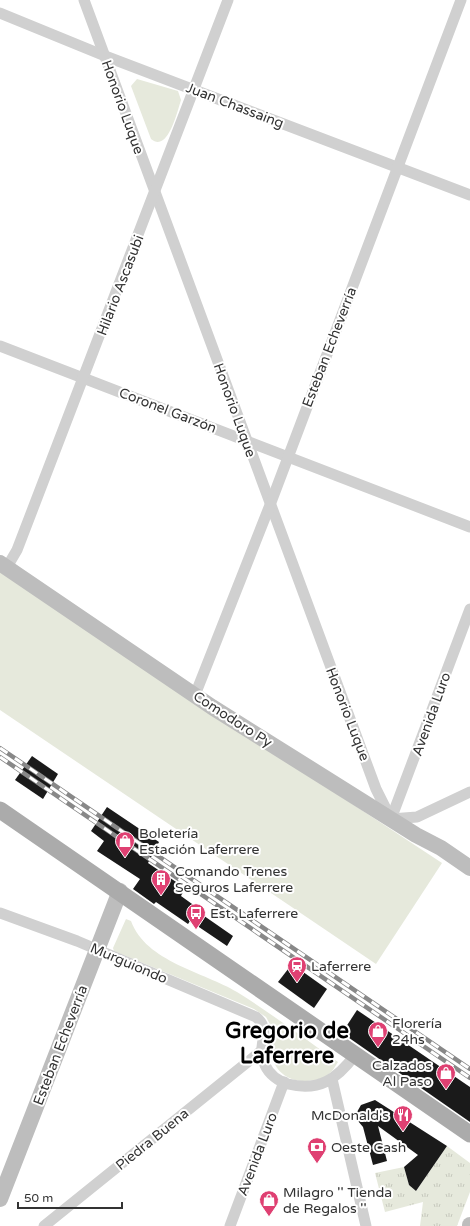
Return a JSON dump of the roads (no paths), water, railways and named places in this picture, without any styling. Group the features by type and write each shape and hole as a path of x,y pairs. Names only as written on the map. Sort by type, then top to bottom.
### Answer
{"main road":[{"name":"Comodoro Py","path":"3,565 195,695 416,836 441,848 470,868"},
{"path":"0,810 120,891 161,922 470,1134"},
{"name":"Esteban Echeverría","path":"0,1198 120,891"}],"street":[{"name":"Honorio Luque","path":"84,0 376,788 391,819"},
{"name":"Hilario Ascasubi","path":"3,565 17,550 155,193 192,89 228,0"},
{"name":"Esteban Echeverría","path":"195,695 270,505 461,0"},
{"name":"Juan Chassaing","path":"0,14 104,56 470,195"},
{"name":"Coronel Garzón","path":"0,346 470,527"},
{"name":"Avenida Luro","path":"391,819 470,609"},
{"path":"391,819 417,817 470,792"},
{"path":"441,848 470,859"},
{"name":"Murguiondo","path":"0,913 98,950 256,1017 261,1021 265,1033 260,1052"},
{"path":"260,1052 265,1065 272,1075 284,1082 298,1086 312,1087 332,1079 346,1067 355,1055"},
{"name":"Piedra Buena","path":"44,1226 260,1052"},
{"path":"332,1079 366,1226"},
{"name":"Avenida Luro","path":"230,1226 284,1082"}],"railway":[{"path":"0,748 470,1069"},
{"path":"0,757 470,1078"}],"place":[{"name":"Boletería Estación Laferrere","path":"125,858"},
{"name":"Comando Trenes Seguros Laferrere","path":"161,896"},
{"name":"Est. Laferrere","path":"196,930"},
{"name":"Laferrere","path":"297,983"},
{"name":"Florería 24hs","path":"378,1048"},
{"name":"Calzados Al Paso","path":"446,1090"},
{"name":"McDonald's","path":"403,1132"},
{"name":"Oeste Cash","path":"317,1164"},
{"name":"Milagro '' Tienda de Regalos ''","path":"269,1217"}],"district":[{"name":"Gregorio de Laferrere","path":"287,1042"}]}
